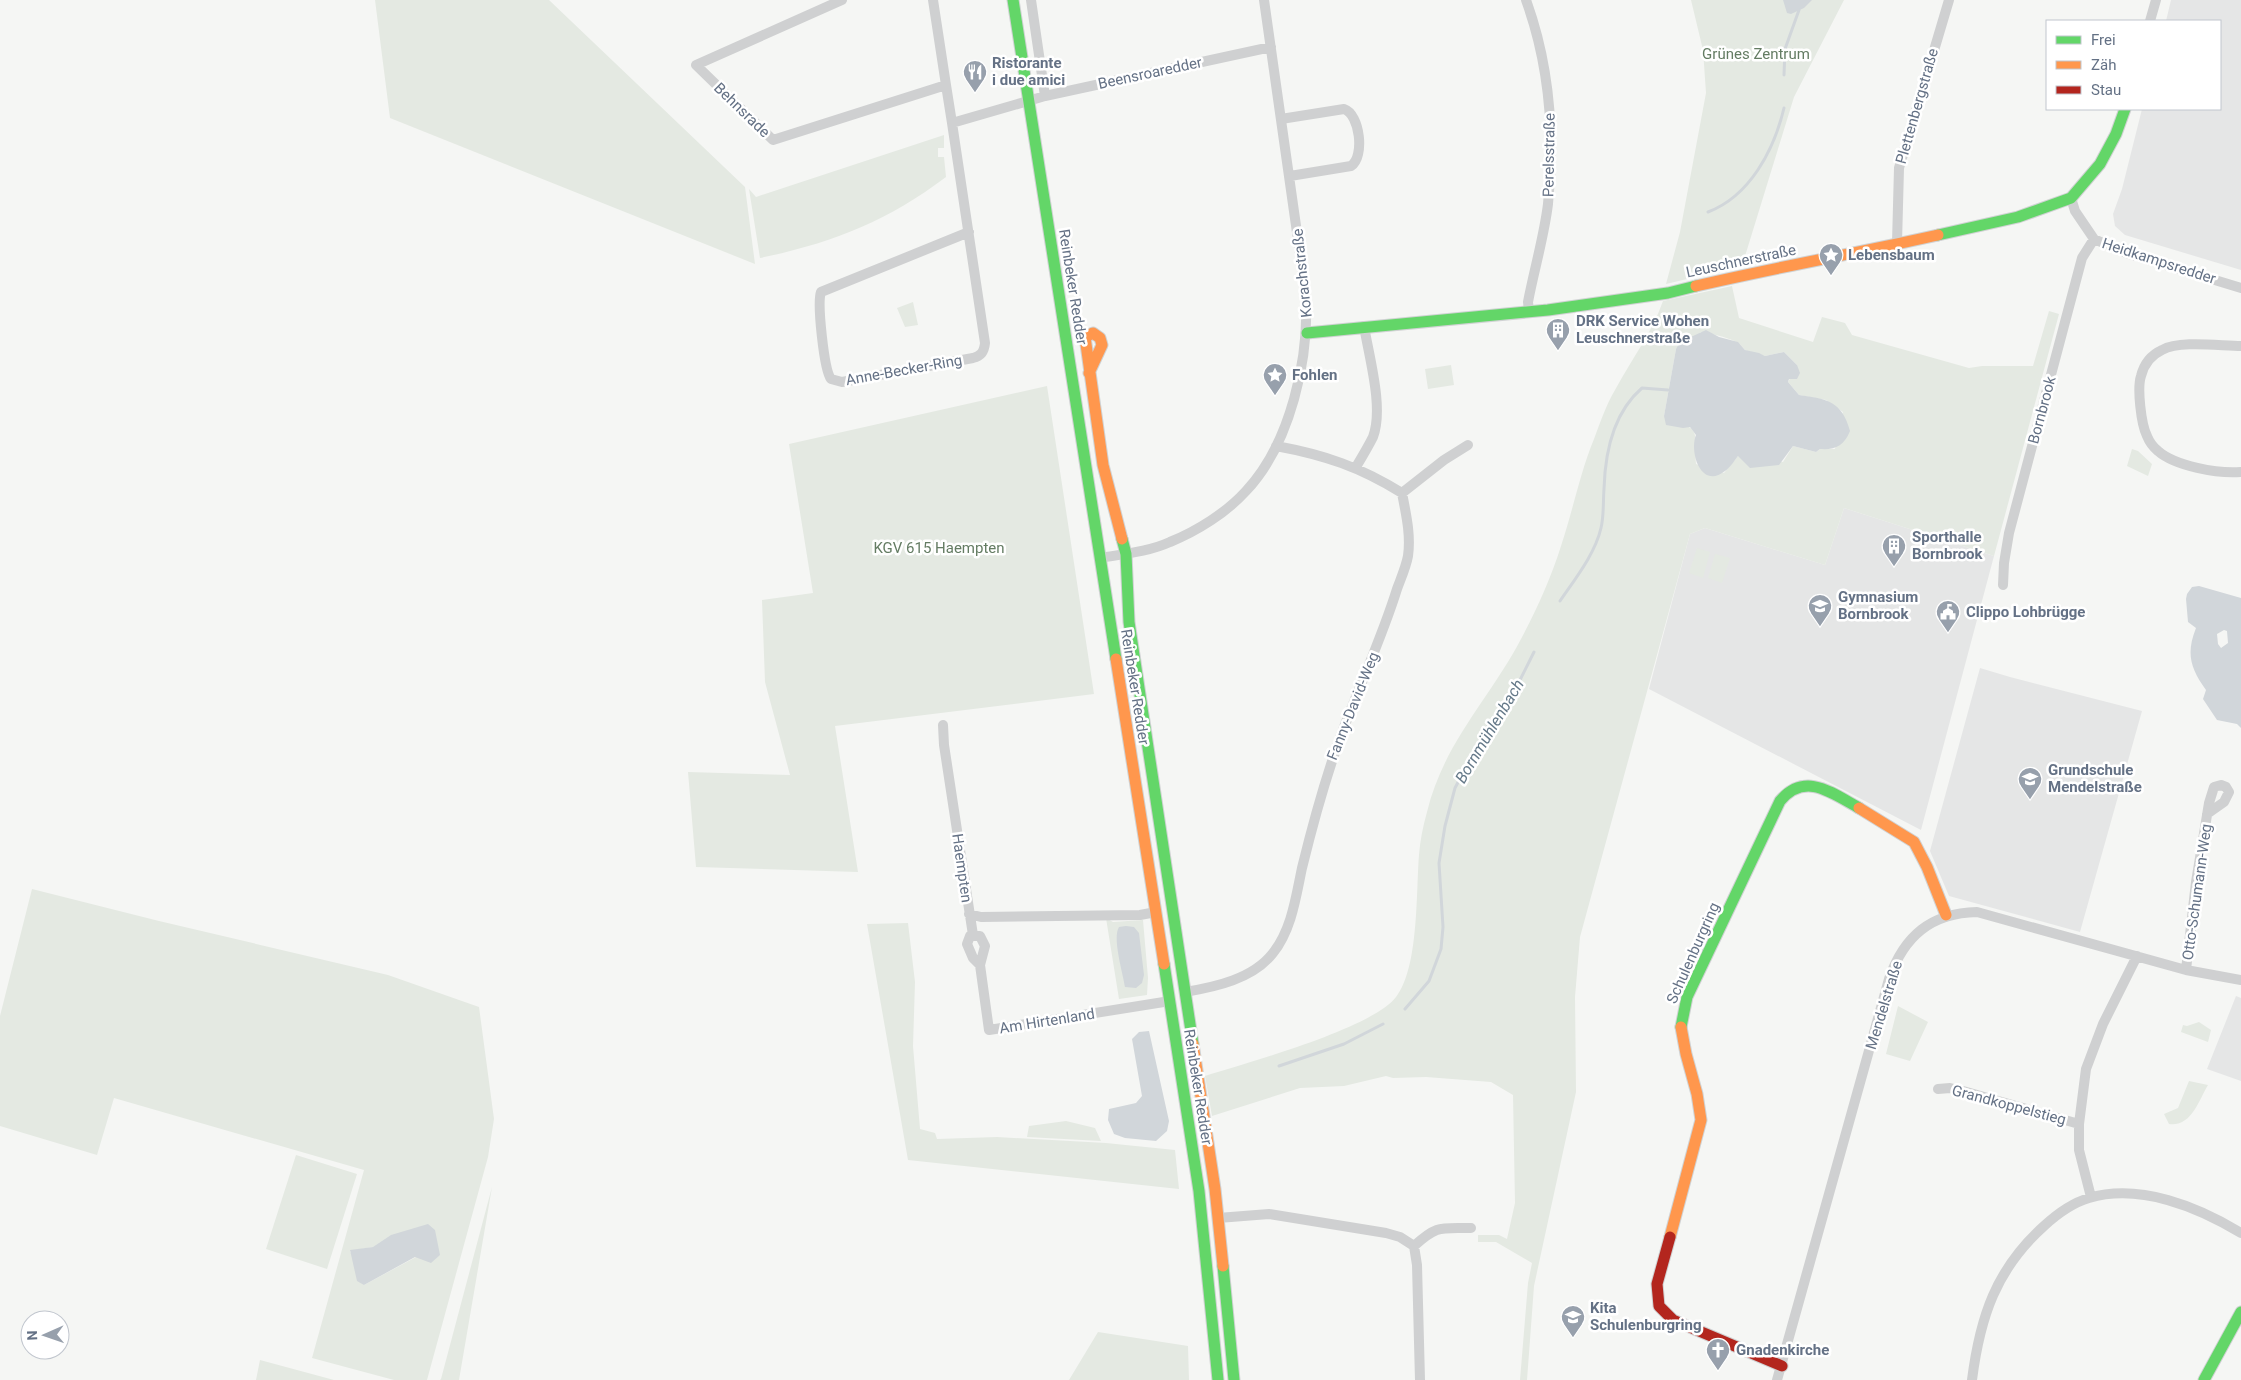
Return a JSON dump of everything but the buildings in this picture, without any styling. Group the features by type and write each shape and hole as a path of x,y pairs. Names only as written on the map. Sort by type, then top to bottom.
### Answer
{"street":[{"name":"Behnsrade","path":"842,0 696,65 773,140 946,85"},
{"path":"933,0 952,124 1029,102"},
{"name":"Reinbeker Redder","path":"1013,0 1199,1191 1218,1380"},
{"path":"1030,0 1045,96"},
{"name":"Korachstraße","path":"1100,558 1126,554 1169,543 1184,536 1222,512 1245,492 1261,472 1276,446 1299,380 1307,333 1306,296 1264,0"},
{"name":"Perelsstraße","path":"1526,0 1538,34 1551,118 1548,206 1528,302 1529,311"},
{"name":"Plettenbergstraße","path":"1897,243 1899,168 1949,0"},
{"path":"2150,20 2156,0"},
{"name":"Beensroaredder","path":"1029,102 1045,96 1271,46"},
{"path":"1281,119 1344,108 1354,116 1360,151 1358,160 1351,166 1290,176"},
{"name":"Leuschnerstraße","path":"1307,333 1575,307 1668,293 1770,269 2018,217 2071,198 2100,164 2116,134 2125,110"},
{"name":"Anne-Becker-Ring","path":"952,124 969,232 985,344 982,354 972,358 842,382 831,379 827,372 819,300 821,292 969,232"},
{"name":"Heidkampsredder","path":"2071,198 2075,211 2094,239 2126,253 2241,288"},
{"name":"Bornbrook","path":"2003,585 2004,563 2009,533 2082,258 2094,239"},
{"path":"1356,467 1373,435 1376,419 1376,404 1364,326"},
{"path":"2241,346 2169,347 2152,357 2144,368 2139,384 2146,435 2158,451 2176,461 2203,469 2223,473 2241,472"},
{"name":"Reinbeker Redder","path":"1089,373 1103,465 1126,554 1128,622 1218,1218 1234,1380"},
{"path":"1276,446 1304,451 1356,467 1402,493 1444,460 1468,445"},
{"name":"Fanny-David-Weg","path":"1185,992 1212,988 1230,982 1257,967 1272,955 1285,934 1317,804 1327,773 1387,622 1408,557 1409,530 1402,493"},
{"name":"Haempten","path":"943,725 944,745 970,914 981,917 1140,915 1156,912"},
{"name":"Schulenburgring","path":"1782,1366 1673,1320 1659,1306 1657,1284 1701,1120 1698,1094 1682,1036 1682,1017 1687,997 1777,806 1782,798 1793,789 1816,786 1906,833 1918,848 1946,915"},
{"name":"Otto-Schumann-Weg","path":"2186,970 2194,896 2207,814"},
{"name":"Mendelstraße","path":"1777,1380 1893,967 1901,952 1922,929 1946,915 1964,912 1985,914 2186,970 2241,980"},
{"name":"Am Hirtenland","path":"970,914 973,935"},
{"name":"Am Hirtenland","path":"973,935 980,936 984,940 985,946 980,966 988,1030 1170,1001"},
{"name":"Am Hirtenland","path":"973,935 967,944 973,958 980,966"},
{"name":"Grandkoppelstieg","path":"2091,1197 2080,1150 2079,1124 2086,1069 2103,1024 2137,956"},
{"name":"Grandkoppelstieg","path":"1938,1089 1950,1088 1963,1091 2079,1124"},
{"path":"1972,1380 1977,1342 2001,1278 2021,1247 2053,1217 2071,1206 2091,1197 2125,1194 2170,1201 2219,1220 2241,1233"},
{"path":"1218,1218 1269,1214 1307,1219 1400,1237 1414,1246 1417,1265 1420,1380"},
{"path":"1414,1246 1430,1231 1471,1228"},
{"path":"2204,1380 2241,1312"}],"shaded area":[{"path":"1783,0 1812,0 1804,8 1791,14 1787,13"},
{"path":"2171,0 2241,0 2241,270 2125,235 2115,226 2113,214 2122,189 2142,110 2221,110 2221,20 2166,20"},
{"path":"1706,330 1719,337 1738,342 1745,350 1765,356 1784,352 1797,365 1800,373 1797,379 1789,379 1788,382 1799,395 1825,400 1838,407 1843,413 1850,431 1842,444 1835,448 1820,449 1816,452 1793,446 1779,465 1750,468 1738,456 1727,470 1717,476 1709,476 1703,472 1699,467 1694,450 1696,435 1690,427 1683,428 1666,425 1664,416 1676,349 1680,342"},
{"name":"Gymnasium Bornbrook","path":"1844,508 1994,556 1921,830 1649,689 1690,534 1705,528 1825,565"},
{"path":"2199,586 2241,598 2241,728 2237,724 2217,720 2203,699 2206,690 2196,675 2191,660 2191,645 2196,628 2188,622 2186,599 2192,587","holes":["2224,630 2227,631 2228,643 2221,648 2218,644 2217,634"]},
{"name":"Grundschule Mendelstraße","path":"1980,668 2142,711 2080,932 1949,896 1930,851"},
{"path":"1119,927 1134,927 1139,933 1144,975 1142,983 1136,988 1125,987 1119,956 1117,932"},
{"path":"2236,996 2241,998 2241,1081 2207,1069"},
{"path":"1149,1031 1169,1121 1167,1131 1156,1141 1125,1138 1114,1134 1108,1120 1109,1109 1136,1103 1142,1096 1132,1039 1139,1032"},
{"path":"428,1224 435,1230 440,1255 431,1263 415,1257 364,1285 357,1281 350,1250 373,1247 391,1235"}],"green space":[{"path":"375,0 549,0 745,187 755,264 390,118"},
{"name":"Grünes Zentrum","path":"1691,0 1844,0 1794,97 1742,266 1666,284 1680,232 1706,93 1703,50"},
{"path":"944,135 944,148 938,148 938,157 944,157 946,177 924,193 902,207 858,229 835,238 760,258 749,189 756,197"},
{"path":"1732,286 1739,318 1813,342 1822,317 1845,323 1852,335 1969,368 1982,366 2033,366 2049,311 2059,314 1994,556 1844,508 1825,565 1705,528 1690,534 1580,937 1575,997 1576,1092 1534,1286 1527,1380 1520,1380 1528,1283 1532,1263 1496,1242 1478,1242 1478,1235 1499,1235 1507,1239 1515,1203 1513,1095 1491,1082 1426,1077 1393,1078 1386,1076 1344,1086 1300,1088 1212,1116 1205,1076 1337,1032 1383,1009 1396,997 1409,968 1413,949 1420,844 1435,787 1444,764 1468,722 1508,661 1538,605 1557,558 1589,452 1603,414 1653,324 1663,301","holes":["1701,332 1731,340 1747,351 1765,356 1784,352 1797,365 1788,382 1799,395 1826,400 1843,412 1835,449 1820,449 1816,452 1793,446 1783,462 1738,456 1724,473 1696,464 1694,431 1684,424 1664,416 1676,349 1685,340 1697,336"]},
{"path":"913,302 918,325 905,327 897,308"},
{"path":"1451,365 1454,385 1428,389 1425,369"},
{"name":"KGV 615 Haempten","path":"1047,386 1094,694 835,726 858,872 696,867 688,772 790,775 765,682 762,600 813,593 789,444"},
{"path":"2132,449 2138,451 2152,464 2148,476 2127,466"},
{"path":"1697,548 1710,552 1703,578 1689,573"},
{"path":"1715,554 1730,558 1722,583 1708,578"},
{"path":"32,889 388,975 479,1007 494,1119 488,1157 427,1380 394,1380 312,1358 364,1170 114,1098 97,1155 0,1126 0,1016","holes":["373,1247 440,1255 416,1257 364,1285 350,1251"]},
{"path":"1106,918 1113,922 1143,920 1148,978 1147,995 1119,999"},
{"path":"908,923 915,982 913,1046 920,1129 935,1133 937,1139 997,1137 1106,1143 1175,1150 1179,1189 908,1160 867,924"},
{"path":"1898,1006 1928,1022 1910,1061 1886,1054"},
{"path":"2199,1022 2211,1030 2208,1042 2181,1032 2183,1025 2187,1026"},
{"path":"2189,1081 2208,1085 2193,1112 2183,1122 2169,1124 2164,1114 2178,1108"},
{"path":"1066,1121 1095,1128 1101,1141 1027,1137 1029,1126"},
{"path":"296,1155 357,1174 327,1269 266,1249"},
{"path":"492,1187 459,1380 440,1380 441,1379"},
{"path":"1098,1332 1188,1346 1189,1380 1069,1380"},
{"path":"260,1360 334,1380 256,1380"}],"waterway":[{"name":"Bornmühlenbach","path":"1784,75 1785,49 1799,10"},
{"name":"Bornmühlenbach","path":"1708,212 1723,205 1736,195 1758,170 1774,140 1784,108"},
{"name":"Bornmühlenbach","path":"1560,601 1584,566 1598,538 1603,519 1606,462 1617,421 1632,398 1642,388 1668,390"},
{"name":"Bornmühlenbach","path":"1405,1009 1429,981 1441,949 1443,927 1439,863 1445,826 1455,788 1489,724 1517,686 1534,652"},
{"name":"Bornmühlenbach","path":"1279,1066 1344,1044 1383,1024"}],"traffic: fast":[{"path":"1013,0 1116,659"},
{"path":"1938,235 2018,217 2071,198 2100,164 2116,134 2125,110"},
{"path":"1307,333 1548,310 1668,293 1696,286"},
{"path":"1122,539 1126,554 1129,622 1193,1044"},
{"path":"1681,1027 1687,997 1780,801 1789,792 1799,787 1809,786 1829,791 1859,808"},
{"path":"1164,964 1199,1191 1218,1380"},
{"path":"1223,1266 1234,1380"},
{"path":"2204,1380 2241,1312"}],"traffic: slow":[{"path":"1696,286 1938,235"},
{"path":"1089,373 1102,345 1100,338 1093,333 1085,337 1103,465 1122,539"},
{"path":"1116,659 1164,964"},
{"path":"1859,808 1914,842 1927,867 1946,915"},
{"path":"1670,1237 1701,1120 1697,1094 1681,1027"},
{"path":"1193,1044 1215,1189 1223,1266"}],"traffic: jam":[{"path":"1670,1237 1657,1284 1659,1306 1673,1320 1782,1366"}],"place":[{"name":"Ristorante i due amici","path":"975,93"},
{"name":"Lebensbaum","path":"1831,276"},
{"name":"DRK Service Wohen Leuschnerstraße","path":"1558,351"},
{"name":"Fohlen","path":"1275,396"},
{"name":"Sporthalle Bornbrook","path":"1894,567"},
{"name":"Gymnasium Bornbrook","path":"1820,627"},
{"name":"Clippo Lohbrügge","path":"1948,633"},
{"name":"Grundschule Mendelstraße","path":"2030,800"},
{"name":"Kita Schulenburgring","path":"1573,1338"},
{"name":"Gnadenkirche","path":"1718,1371"}]}
